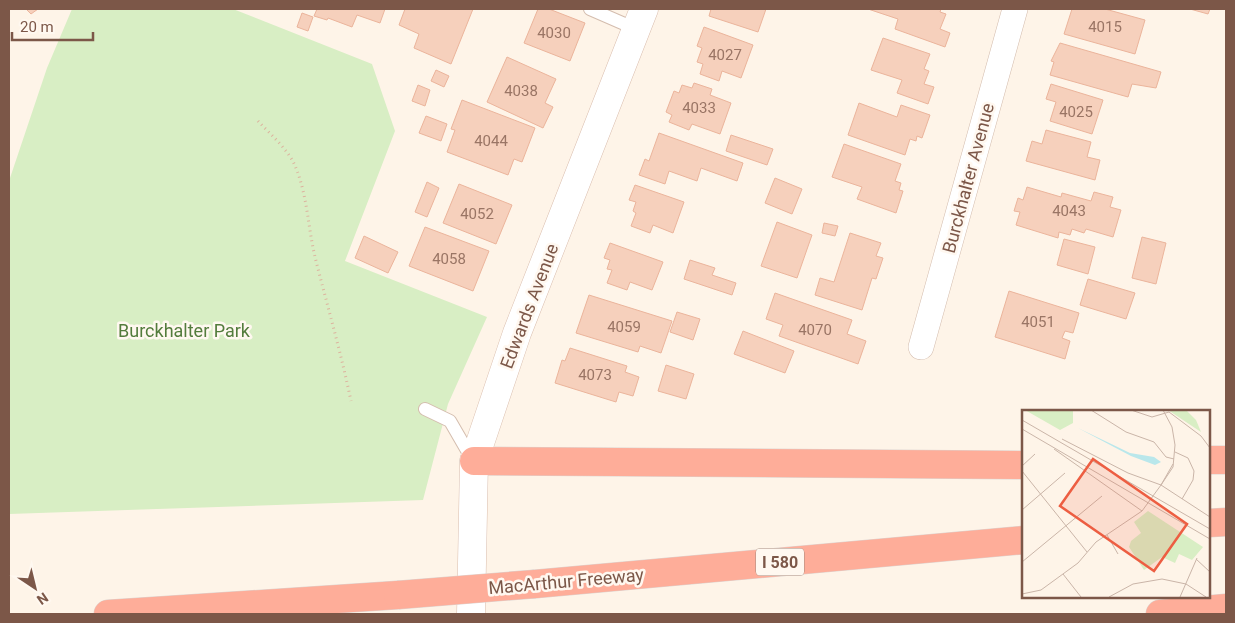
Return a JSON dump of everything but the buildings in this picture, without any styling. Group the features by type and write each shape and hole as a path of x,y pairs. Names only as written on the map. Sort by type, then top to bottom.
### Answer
{"highway":[{"path":"1210,460 1226,460"},
{"path":"474,461 1022,465"},
{"path":"1210,523 1226,522"},
{"name":"MacArthur Freeway","path":"108,614 535,584 1022,540"},
{"path":"1160,614 1226,608"}],"main road":[{"name":"Edwards Avenue","path":"471,614 474,461 517,333 640,19"}],"street":[{"name":"Burckhalter Avenue","path":"921,347 1015,9"}],"lane":[{"path":"590,9 640,19"},
{"path":"425,409 450,421 474,461"}],"path":[{"path":"258,121 279,143 296,166 308,208 315,258 340,350 351,401"}],"green space":[{"name":"Burckhalter Park","path":"72,9 233,9 372,64 395,131 345,261 487,317 448,404 423,500 9,514 9,181 47,68"}]}
